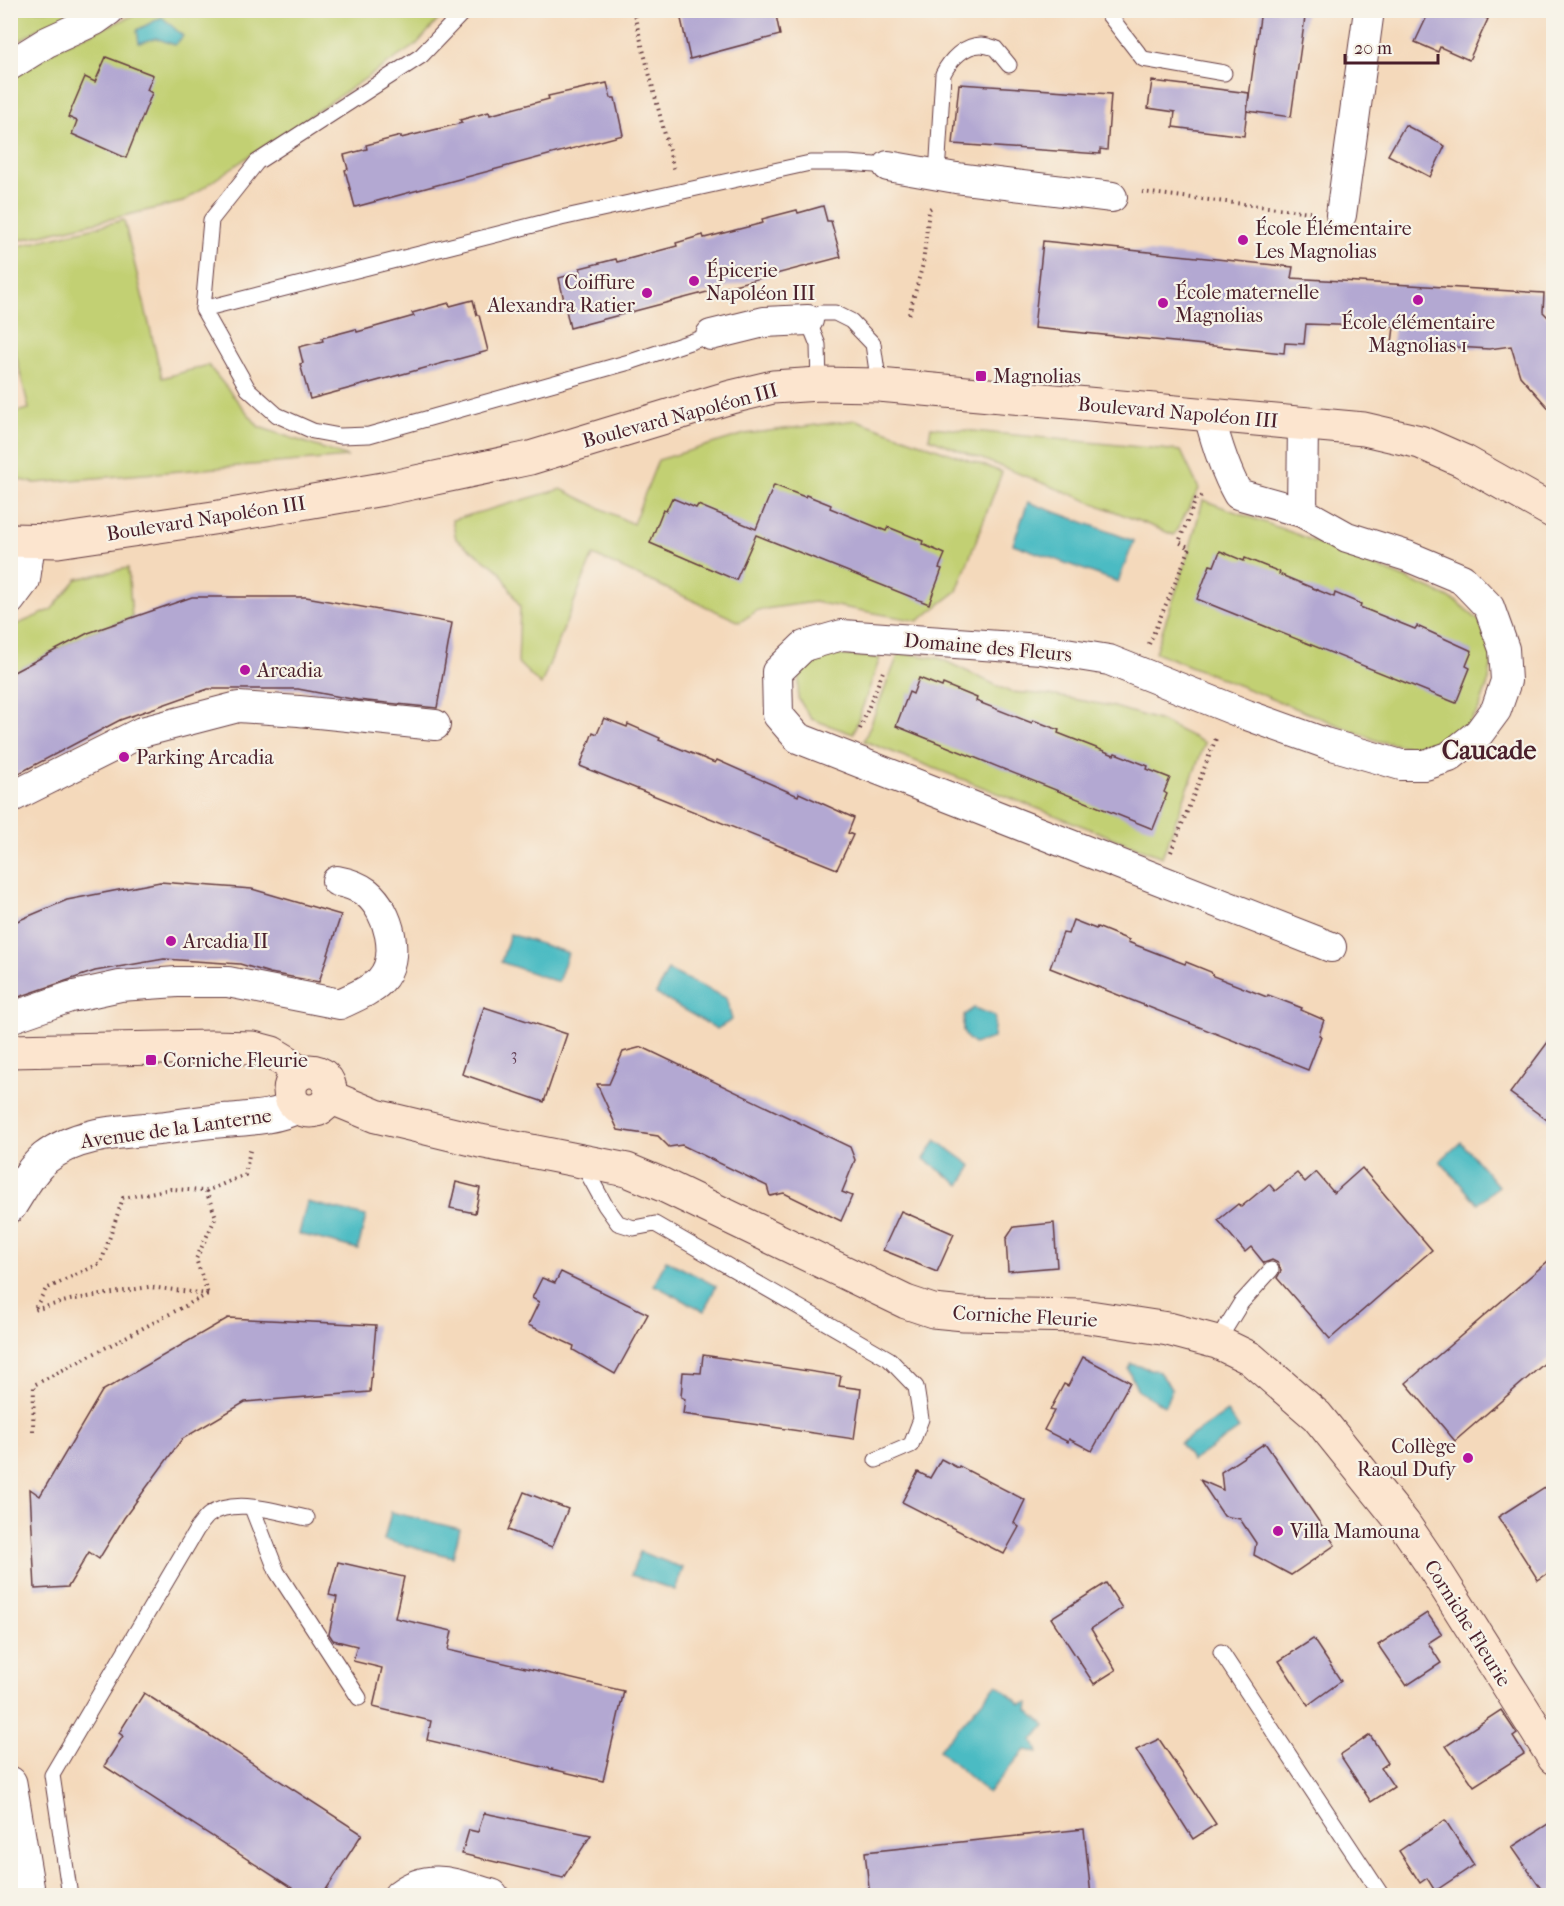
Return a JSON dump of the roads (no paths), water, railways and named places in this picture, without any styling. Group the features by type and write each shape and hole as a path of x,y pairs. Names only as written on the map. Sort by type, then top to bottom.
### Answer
{"main road":[{"name":"Boulevard Napoléon III","path":"20,541 58,541 383,489 530,458 741,394 773,387 819,384 879,385 1364,429 1420,442 1463,461 1554,512"},
{"path":"10,1051 253,1048 272,1053 287,1062 299,1074"},
{"path":"308,1070 318,1072 326,1078 330,1087 330,1097 320,1109 304,1111 291,1100 289,1090 292,1080 308,1070"},
{"name":"Corniche Fleurie","path":"330,1097 376,1116 480,1141 627,1170 663,1185 906,1302 933,1311 964,1314 1083,1316 1168,1329 1217,1342 1250,1358 1317,1416 1404,1524 1554,1758"}],"street":[{"path":"10,65 47,42 110,10"},
{"path":"1341,215 1369,10"},
{"path":"888,166 946,177 1112,197"},
{"path":"711,335 764,322 808,320"},
{"name":"Domaine des Fleurs","path":"1209,415 1218,447 1238,494 1302,512 1347,537 1407,556 1462,579 1489,607 1504,649 1506,681 1496,710 1479,733 1449,757 1425,765 1401,765 1325,742 1229,708 1108,660 1041,649 842,635 804,646 777,672 778,715 798,738 1331,947"},
{"path":"1302,512 1303,423"},
{"path":"10,600 25,580 20,541"},
{"path":"10,798 142,732 238,707 435,725"},
{"path":"10,1018 70,997 120,986 177,982 228,982 340,1004 380,981 389,967 392,945 379,908 368,893 352,884 337,881"},
{"name":"Avenue de la Lanterne","path":"10,1206 30,1174 46,1158 70,1143 95,1136 231,1120 258,1119 282,1114 297,1107"},
{"path":"10,1783 29,1896"},
{"path":"400,1896 415,1885 438,1882 492,1896"}],"lane":[{"path":"465,10 421,56 257,162 211,220 203,309 248,389 277,415 313,431 340,436 369,435 633,361 711,335"},
{"path":"1105,10 1143,59 1224,73"},
{"path":"946,177 943,74 950,61 962,52 980,45 995,48 1009,65"},
{"path":"203,309 549,221 810,164 848,163 888,166"},
{"path":"819,384 818,345 808,320 822,313 835,313 852,321 873,344 879,385"},
{"path":"580,1161 618,1223 634,1228 655,1224 889,1359 916,1387 921,1419 911,1445 876,1460"},
{"path":"1217,1342 1241,1303 1270,1270"},
{"path":"70,1896 52,1775 197,1529 210,1514 231,1506 307,1518"},
{"path":"252,1508 278,1572 359,1698"},
{"path":"1221,1652 1382,1896"}],"water":[{"path":"162,17 183,36 175,45 156,38 139,43 137,30"},
{"path":"1028,502 1134,541 1118,582 1013,544"},
{"path":"510,934 568,953 558,982 501,962"},
{"path":"668,970 726,998 732,1020 717,1029 656,994"},
{"path":"974,1008 995,1016 993,1038 974,1044 967,1038 963,1028 964,1015"},
{"path":"936,1140 972,1166 960,1185 924,1159"},
{"path":"1461,1142 1498,1186 1478,1204 1440,1161"},
{"path":"307,1202 366,1216 358,1249 299,1234"},
{"path":"666,1260 716,1286 704,1311 654,1285"},
{"path":"1131,1364 1158,1371 1172,1388 1165,1406 1138,1391 1128,1369"},
{"path":"1227,1412 1239,1429 1192,1461 1180,1443"},
{"path":"391,1512 460,1529 453,1557 384,1540"},
{"path":"640,1552 683,1568 675,1590 631,1575"},
{"path":"997,1684 1020,1704 1029,1703 1028,1710 1045,1725 1033,1740 1038,1752 1025,1750 988,1793 939,1750"}],"place":[{"name":"École Élémentaire Les Magnolias","path":"1243,240"},
{"name":"Épicerie Napoléon III","path":"694,281"},
{"name":"Coiffure Alexandra Ratier","path":"647,293"},
{"name":"École élémentaire Magnolias 1","path":"1418,300"},
{"name":"École maternelle Magnolias","path":"1163,303"},
{"name":"Magnolias","path":"981,376"},
{"name":"Arcadia","path":"245,670"},
{"name":"Parking Arcadia","path":"124,757"},
{"name":"Arcadia II","path":"171,941"},
{"name":"Corniche Fleurie","path":"151,1060"},
{"name":"Collège Raoul Dufy","path":"1468,1458"},
{"name":"Villa Mamouna","path":"1278,1531"}],"district":[{"name":"Caucade","path":"1489,750"}]}
